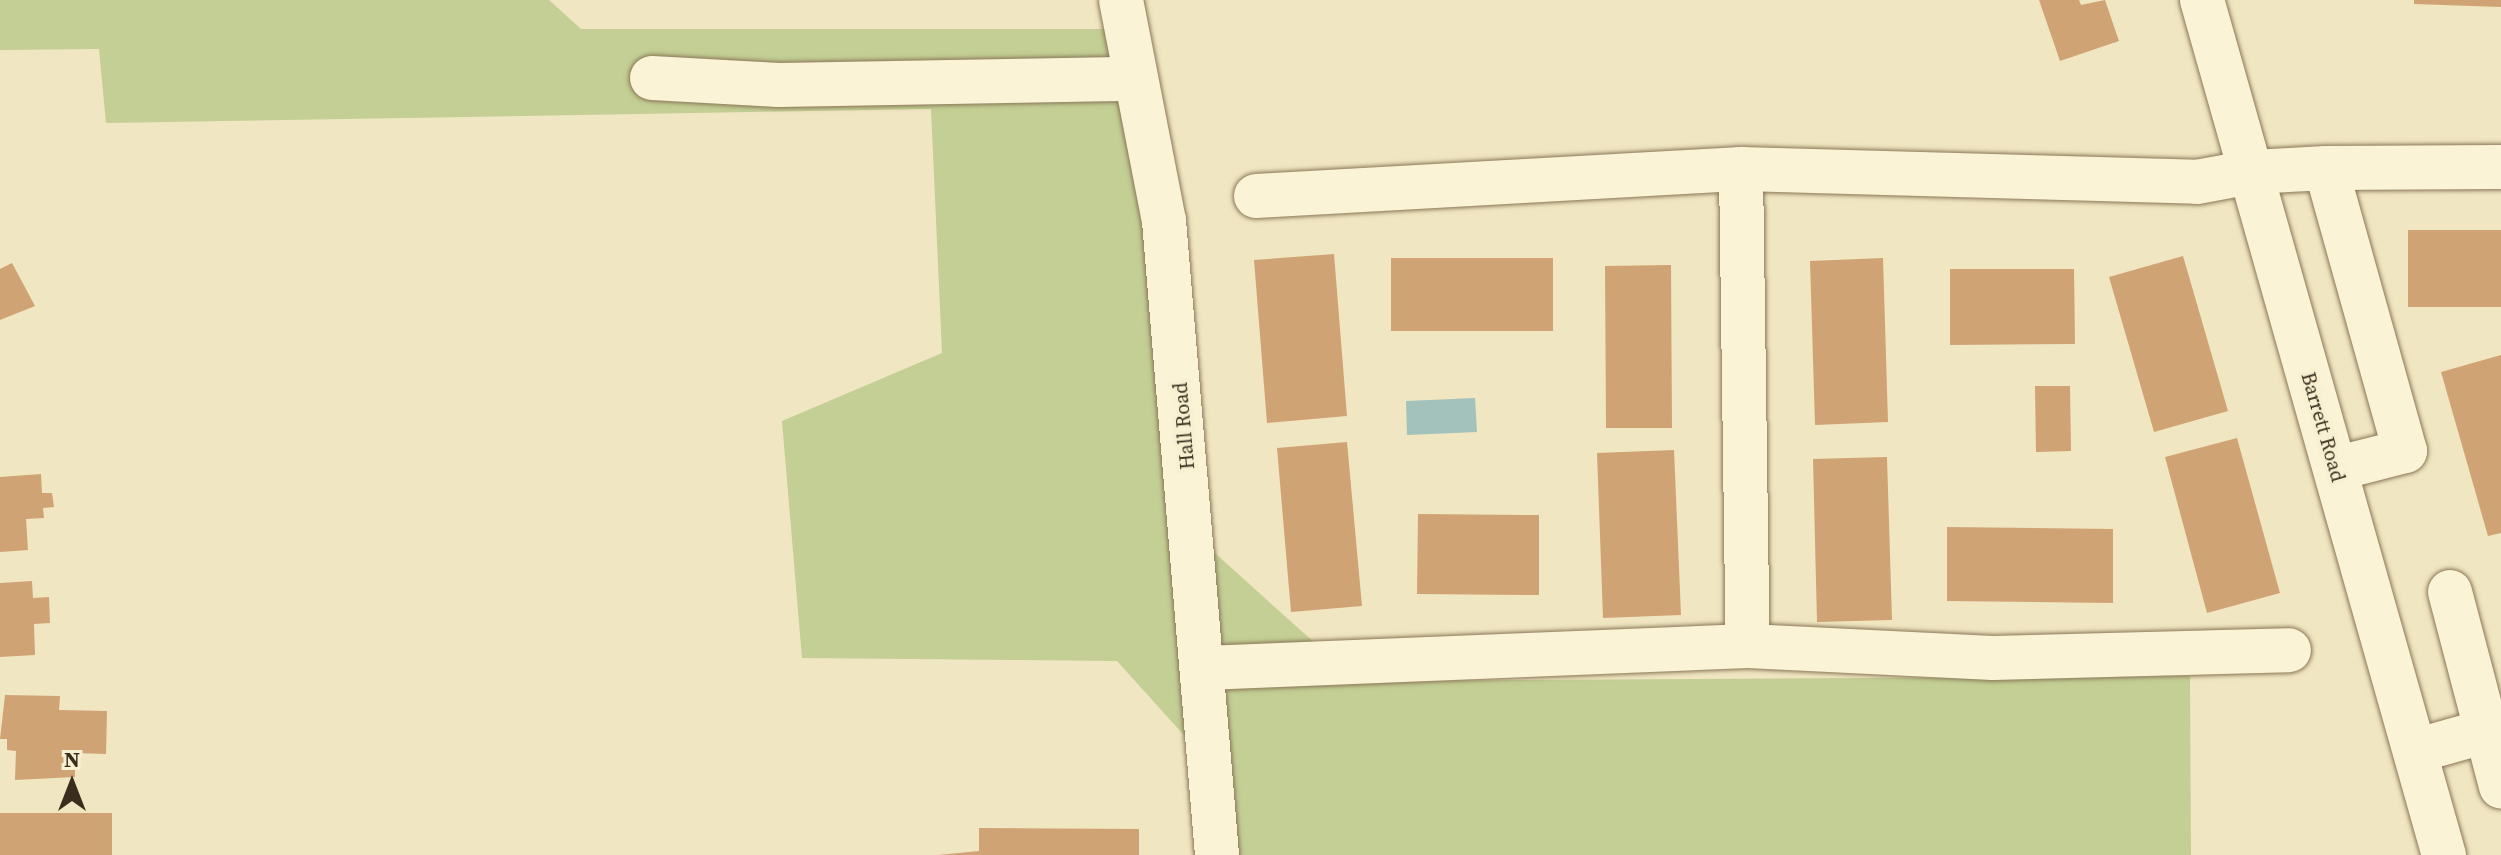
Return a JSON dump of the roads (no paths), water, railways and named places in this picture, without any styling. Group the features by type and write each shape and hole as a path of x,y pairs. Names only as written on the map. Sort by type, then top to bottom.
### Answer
{"street":[{"name":"Hall Road","path":"1121,0 1164,221 1205,668 1217,855"},
{"name":"Barrett Road","path":"2202,0 2444,855"},
{"path":"652,78 779,85 1135,79"},
{"path":"1256,196 1741,169 2197,182 2251,172 2326,168 2501,167"},
{"path":"2326,168 2405,451 2335,469"},
{"path":"1741,169 1748,646"},
{"path":"2450,592 2501,786"},
{"path":"1205,668 1748,646 1993,658 2289,650"},
{"path":"2415,751 2486,731"}],"water":[{"path":"1475,398 1477,432 1407,435 1406,401"}]}
